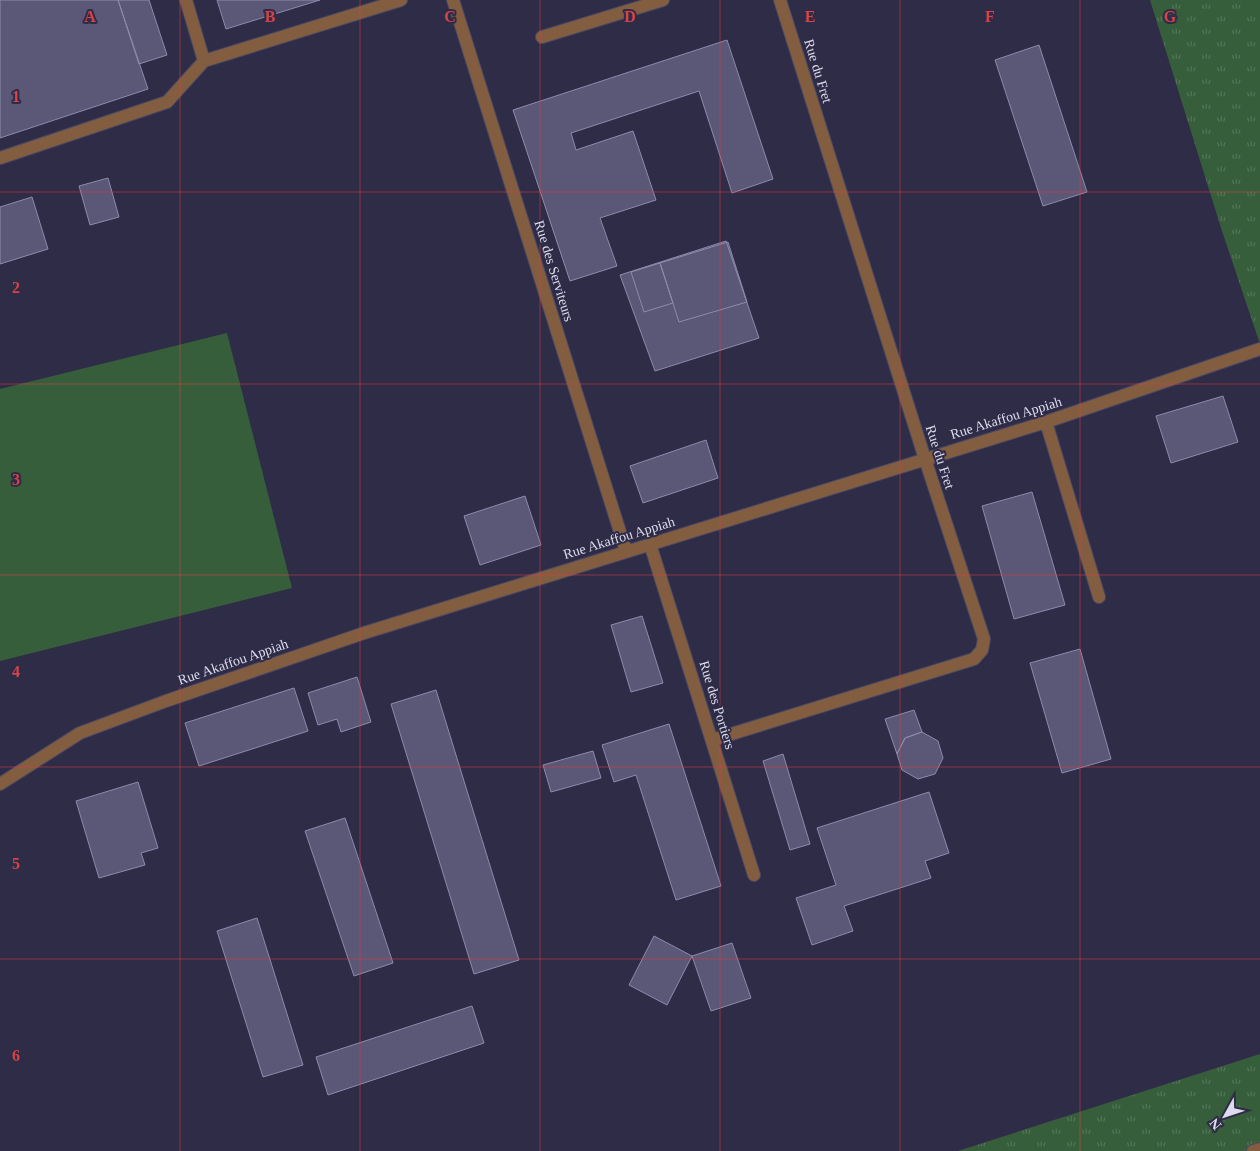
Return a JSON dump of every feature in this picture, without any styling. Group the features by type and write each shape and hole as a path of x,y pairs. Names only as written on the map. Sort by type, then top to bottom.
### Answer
{"lane":[{"path":"186,0 204,61"},
{"path":"0,158 167,102 204,61 401,0"},
{"name":"Rue des Serviteurs","path":"453,0 626,551"},
{"path":"542,37 663,0"},
{"name":"Rue du Fret","path":"712,740 974,659 982,650 984,638 925,459 780,0"},
{"name":"Rue Akaffou Appiah","path":"0,784 80,733 364,632 1046,422 1260,349"},
{"path":"1046,422 1099,597"},
{"name":"Rue des Portiers","path":"650,544 754,875"},
{"path":"1253,1151 1260,1149"}],"green space":[{"path":"1150,0 1260,0 1260,344 1222,231"},
{"path":"227,333 292,588 0,661 0,389"},
{"path":"1260,1054 1260,1151 958,1151"}],"building":[{"path":"0,0 118,0 148,89 0,138"},
{"path":"118,0 149,0 167,55 139,64"},
{"path":"217,0 320,0 226,29"},
{"path":"727,40 773,179 732,193 699,91 571,133 576,150 633,131 656,200 600,218 617,266 570,281 513,110"},
{"path":"1039,45 1087,192 1043,206 995,60"},
{"path":"108,178 119,217 90,225 79,186"},
{"path":"32,197 48,249 0,264 0,207"},
{"path":"726,241 759,338 655,371 620,275"},
{"path":"728,242 747,302 679,322 660,263"},
{"path":"660,263 673,303 644,312 631,272"},
{"path":"1223,396 1238,442 1171,463 1156,416"},
{"path":"706,440 718,478 643,503 630,466"},
{"path":"1032,492 1065,605 1014,619 982,506"},
{"path":"525,496 541,545 480,565 464,516"},
{"path":"642,616 663,683 631,692 611,625"},
{"path":"1080,649 1111,759 1062,773 1030,663"},
{"path":"357,677 371,722 341,732 337,719 318,725 308,693"},
{"path":"294,688 308,731 199,766 185,723"},
{"path":"436,690 519,960 474,974 391,704"},
{"path":"914,710 922,732 905,738 897,754 885,719"},
{"path":"669,724 721,886 676,900 636,775 614,782 602,745"},
{"path":"922,732 938,741 943,758 935,774 918,779 902,770 897,754 905,738"},
{"path":"593,751 601,778 551,792 543,765"},
{"path":"783,754 810,844 790,850 763,761"},
{"path":"138,782 158,848 141,853 145,865 99,878 76,801"},
{"path":"929,792 949,853 925,861 931,878 844,906 853,931 812,945 796,898 836,885 817,828"},
{"path":"345,818 393,963 354,976 305,831"},
{"path":"257,918 303,1065 263,1077 217,931"},
{"path":"654,936 692,956 667,1005 629,985"},
{"path":"732,943 751,998 711,1011 692,956"},
{"path":"472,1006 484,1043 328,1095 316,1057"}]}
